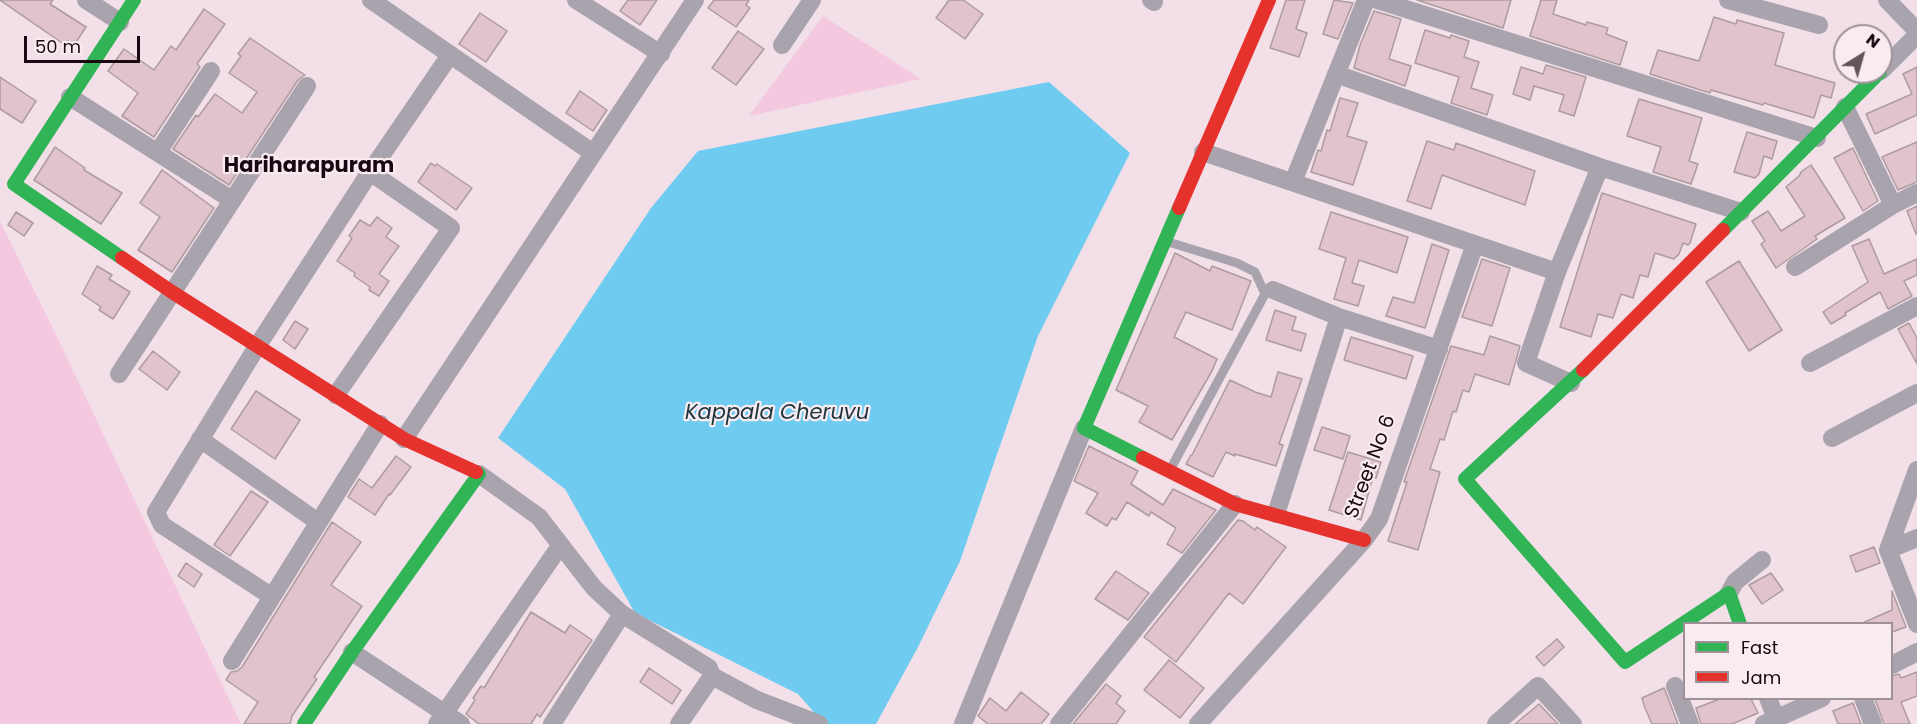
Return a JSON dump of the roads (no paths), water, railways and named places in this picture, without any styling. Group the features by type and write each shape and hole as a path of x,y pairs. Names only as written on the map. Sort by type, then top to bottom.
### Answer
{"street":[{"path":"86,0 120,22"},
{"path":"134,0 14,184 172,292 404,439 479,474 539,517 594,588 622,614 709,668 712,676 757,700 819,724"},
{"path":"371,0 593,153"},
{"path":"576,0 661,54"},
{"path":"404,439 695,0"},
{"path":"782,45 812,0"},
{"path":"963,724 1084,428 1269,0"},
{"path":"1293,182 1366,0"},
{"path":"1377,0 1817,138"},
{"path":"1728,0 1820,24"},
{"path":"1887,0 1917,33 1893,59"},
{"path":"271,596 162,525 156,512 258,345 370,172 450,55"},
{"path":"158,152 212,71"},
{"path":"1336,74 1600,167 1741,212"},
{"path":"1683,624 1625,662 1465,479 1571,383 1869,84"},
{"path":"118,374 307,86"},
{"path":"70,97 232,200"},
{"path":"1845,107 1893,205"},
{"path":"1203,152 1557,272"},
{"path":"1571,383 1526,363 1557,272 1600,167"},
{"path":"336,395 451,228 370,172"},
{"path":"1795,267 1893,205 1917,193"},
{"name":"Street No 6","path":"1198,724 1365,540 1379,519 1475,244"},
{"path":"1273,290 1339,317 1438,349"},
{"path":"1810,363 1917,306"},
{"path":"1276,514 1339,317"},
{"path":"1833,438 1917,393"},
{"path":"231,661 380,424"},
{"path":"1084,428 1235,504 1365,540"},
{"path":"200,439 318,522"},
{"path":"1917,470 1888,550 1917,624"},
{"path":"304,724 352,652 479,474"},
{"path":"1059,724 1235,504"},
{"path":"1888,550 1917,538"},
{"path":"441,718 560,546"},
{"path":"1685,622 1729,593 1735,582 1762,560"},
{"path":"1729,593 1739,622"},
{"path":"552,724 622,614"},
{"path":"352,652 441,718 461,724"},
{"path":"1893,664 1917,652"},
{"path":"679,724 712,676"},
{"path":"1496,724 1538,686 1573,724"},
{"path":"1675,686 1690,724"},
{"path":"1768,700 1772,722 1820,700"},
{"path":"1863,700 1873,724"}],"lane":[{"path":"1164,241 1237,263 1256,272 1265,294 1169,472"}],"water":[{"name":"Kappala Cheruvu","path":"1049,82 1130,153 1038,336 960,561 918,647 876,724 824,724 798,694 635,613 565,489 498,438 651,208 698,151"}],"district":[{"name":"Hariharapuram","path":"309,167"}]}
